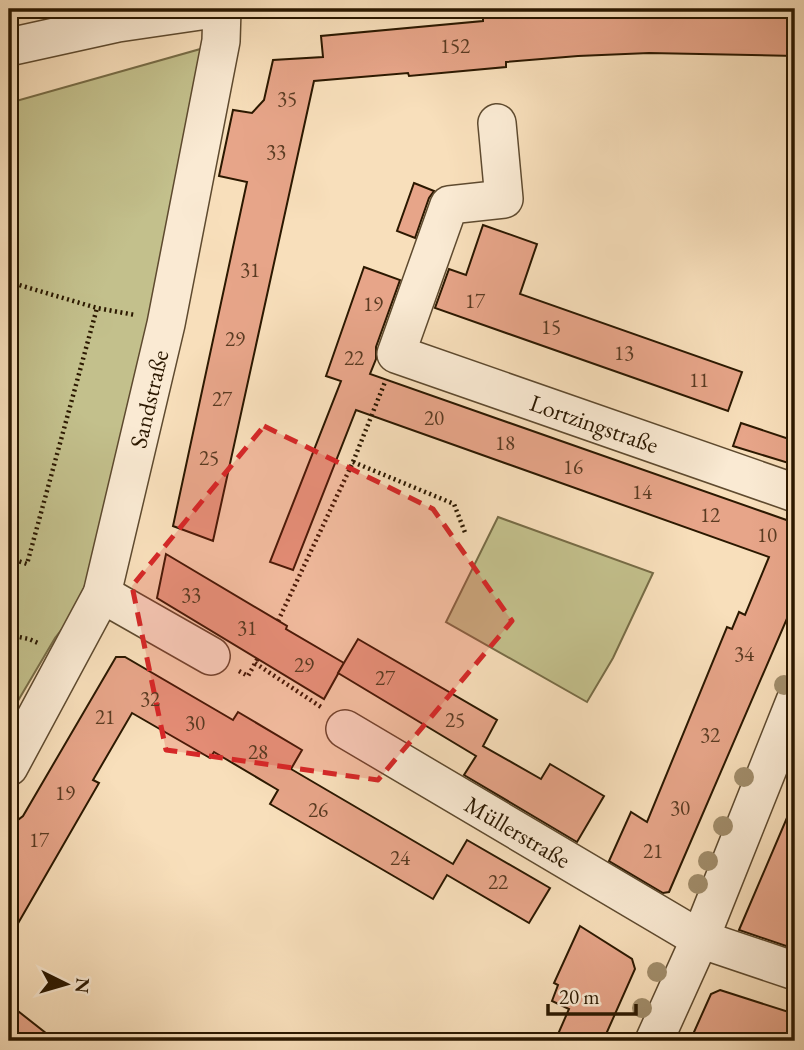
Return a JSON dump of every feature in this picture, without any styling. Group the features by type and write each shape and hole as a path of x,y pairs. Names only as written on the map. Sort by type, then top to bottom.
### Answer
{"street":[{"path":"9,47 118,23 214,9"},
{"name":"Sandstraße","path":"9,767 102,594 166,324 221,41 222,9"},
{"path":"396,354 449,205 504,199 497,123"},
{"name":"Lortzingstraße","path":"396,354 795,494"},
{"path":"102,594 211,656"},
{"path":"654,1041 700,939 795,701"},
{"name":"Müllerstraße","path":"345,729 700,939 795,971"}],"path":[{"path":"9,282 166,324"},
{"path":"9,558 27,564 97,307"},
{"path":"278,621 353,461 396,354"},
{"path":"353,461 454,503 466,535"},
{"path":"256,660 334,715 345,729"}],"highlighted area":[{"path":"264,426 433,509 512,621 378,780 166,750 132,586"}],"shaded area":[{"path":"204,48 184,164 92,591 55,638 9,716 9,103"},
{"path":"498,517 653,573 613,658 587,702 446,622"}],"building":[{"path":"583,9 795,9 795,56 649,53 578,56 506,62 506,67 314,81 213,541 173,526 247,182 219,176 233,110 252,113 264,100 273,60 323,57 321,36 483,21 483,16"},
{"path":"414,183 434,191 415,238 397,231"},
{"path":"483,225 537,244 520,294 742,372 728,411 435,308 449,269 466,275"},
{"path":"364,267 400,280 376,347 376,359 370,374 795,523 795,600 669,892 663,893 609,861 631,812 647,822 727,627 732,629 739,612 745,615 769,557 356,410 293,570 270,562 341,381 326,376"},
{"path":"741,423 795,441 795,465 733,446"},
{"path":"166,554 344,663 324,699 157,598"},
{"path":"358,639 497,720 483,746 541,779 550,764 604,796 577,842 464,775 476,756 338,673"},
{"path":"116,657 125,657 233,720 238,712 302,750 291,769 453,864 467,840 550,888 529,923 447,875 433,899 270,804 278,790 214,752 210,758 132,713 93,780 99,783 9,939 9,834 14,823 23,816"},
{"path":"795,799 795,949 739,930"},
{"path":"580,926 632,959 635,969 603,1041 555,1041 569,1009 552,1001 558,985 554,983"},
{"path":"720,990 795,1014 795,1041 690,1041 711,994"},
{"path":"9,1004 56,1041 9,1041"}]}
